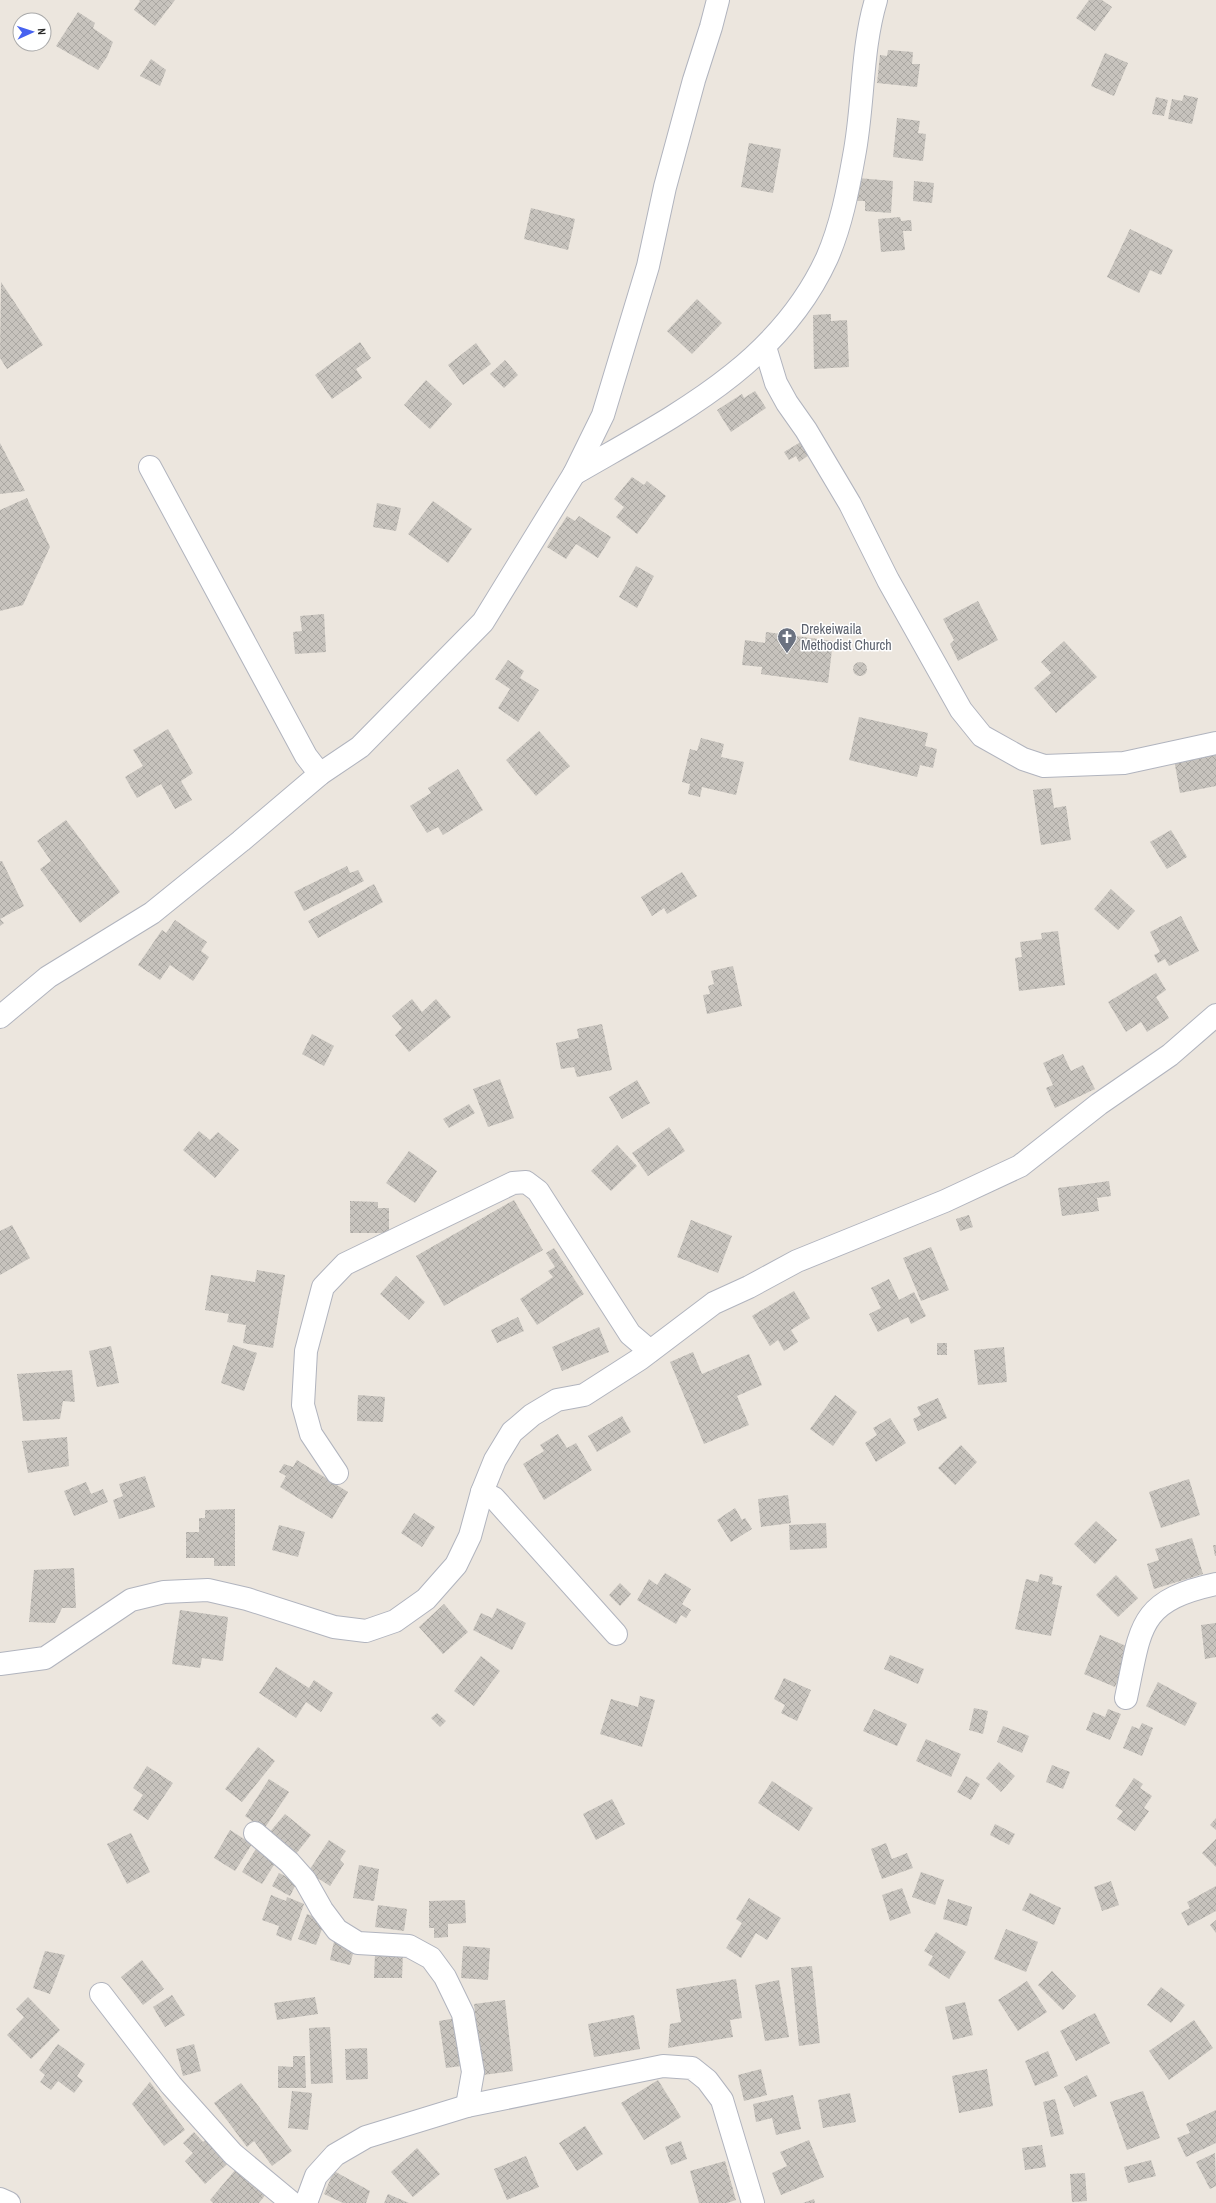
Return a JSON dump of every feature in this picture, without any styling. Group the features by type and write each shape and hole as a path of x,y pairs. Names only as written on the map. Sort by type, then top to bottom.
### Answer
{"street":[{"path":"1,1014 48,977 152,914 242,841 320,774 360,747 383,726 484,622 574,474 603,415 648,266 665,187 718,0"},
{"path":"574,474 699,401 733,376 765,347 800,304 827,258 846,201 856,150 870,21 876,0"},
{"path":"765,347 776,383 787,403 806,430 850,504 888,580 961,710 982,736 1017,756 1044,766 1124,763 1216,743"},
{"path":"150,467 306,756 320,774"},
{"path":"0,1664 45,1658 131,1600 164,1592 208,1590 247,1599 334,1626 366,1631 395,1621 426,1599 456,1565 470,1536 482,1492 495,1460 512,1432 522,1423 557,1400 584,1395 650,1351 714,1303 749,1287 798,1261 945,1201 1020,1166 1099,1104 1170,1055 1216,1015"},
{"path":"336,1473 311,1434 303,1405 306,1352 323,1287 345,1264 513,1183 526,1182 538,1191 630,1334 650,1351"},
{"path":"482,1492 494,1498 616,1634"},
{"path":"1126,1698 1141,1630 1150,1616 1171,1598 1194,1589 1216,1584"},
{"path":"255,1833 289,1862 305,1880 322,1910 337,1930 358,1943 409,1946 431,1958 445,1977 463,2014 473,2072 467,2106"},
{"path":"101,1994 171,2085 233,2154 292,2203"},
{"path":"306,2203 316,2176 335,2155 366,2137 467,2106 663,2066 692,2068 707,2080 722,2100 753,2203"},
{"path":"0,2199 9,2203"}],"building":[{"path":"139,0 175,0 155,26 134,10 140,1"},
{"path":"1089,0 1102,0 1112,7 1095,31 1076,18"},
{"path":"78,12 95,23 93,28 113,42 107,57 98,70 56,46"},
{"path":"888,50 913,52 912,64 920,64 917,87 877,83 880,55 887,56"},
{"path":"1105,53 1128,63 1114,96 1091,86"},
{"path":"151,59 166,70 160,86 140,76"},
{"path":"1184,95 1198,98 1192,124 1168,119 1172,99 1182,101"},
{"path":"1156,97 1168,100 1164,116 1152,114"},
{"path":"897,118 920,121 918,133 926,134 923,161 893,157"},
{"path":"749,143 781,149 773,193 741,187"},
{"path":"858,178 893,181 891,213 865,211 865,201 857,201"},
{"path":"914,181 934,183 932,203 913,201"},
{"path":"531,208 575,219 568,250 524,239"},
{"path":"900,217 901,221 911,220 912,231 903,231 905,250 881,252 878,219"},
{"path":"1130,229 1173,250 1161,275 1150,270 1139,293 1107,277"},
{"path":"1,282 43,345 7,369 0,358"},
{"path":"697,299 722,323 692,354 667,331"},
{"path":"831,314 831,321 847,320 849,367 814,369 813,315"},
{"path":"360,342 371,358 356,369 362,378 332,399 315,375"},
{"path":"476,343 491,364 463,385 448,365"},
{"path":"505,360 518,375 504,388 490,374"},
{"path":"426,380 452,404 430,429 404,405"},
{"path":"755,391 766,408 731,432 717,410 742,394 744,398"},
{"path":"804,440 812,453 799,462 796,456 789,460 784,452"},
{"path":"0,443 25,491 0,494"},
{"path":"632,477 644,485 647,481 666,496 637,534 616,517 624,507 614,499"},
{"path":"27,498 50,547 23,605 0,611 0,510"},
{"path":"433,501 472,529 448,563 408,534"},
{"path":"377,503 401,508 396,531 373,527"},
{"path":"567,516 575,521 579,516 611,537 598,558 576,544 566,559 547,547"},
{"path":"636,566 654,576 637,608 619,597"},
{"path":"978,601 998,640 958,661 950,644 954,640 943,619"},
{"path":"324,614 326,652 295,654 293,632 302,631 300,616"},
{"name":"Drekeiwaila Methodist Church","path":"766,632 833,641 828,683 761,674 762,667 742,665 745,640 765,643"},
{"path":"1064,641 1097,677 1056,713 1034,688 1051,673 1041,662"},
{"path":"508,660 524,671 520,678 539,690 518,722 498,708 510,689 495,679"},
{"path":"860,662 865,664 867,669 865,674 860,676 855,674 853,669 855,664"},
{"path":"859,717 928,733 925,746 937,749 933,768 920,765 917,777 849,760"},
{"path":"168,729 193,773 181,781 192,800 175,809 161,784 137,798 125,777 143,766 133,750"},
{"path":"539,731 570,766 536,796 506,760"},
{"path":"701,738 724,744 721,757 744,762 736,795 702,787 700,797 688,794 690,784 682,782 690,749 697,751"},
{"path":"1216,751 1216,786 1180,793 1174,759"},
{"path":"458,769 483,810 443,835 438,827 427,833 410,806 431,793 428,788"},
{"path":"1051,788 1054,808 1066,806 1071,840 1041,845 1033,790"},
{"path":"66,820 120,892 80,923 40,869 51,861 37,841"},
{"path":"1171,830 1187,857 1167,869 1150,842"},
{"path":"0,861 2,861 24,906 0,919"},
{"path":"347,866 350,873 358,870 364,881 304,911 294,892"},
{"path":"682,872 697,896 667,914 664,908 652,916 641,897"},
{"path":"374,884 383,902 318,938 308,921"},
{"path":"1111,889 1135,911 1118,930 1094,909"},
{"path":"1181,916 1199,951 1169,966 1165,959 1158,963 1154,955 1160,952 1150,932"},
{"path":"0,919 4,923 0,926"},
{"path":"175,920 207,942 201,951 209,957 193,981 170,965 160,980 138,965 162,930 166,933"},
{"path":"1058,931 1065,985 1019,991 1015,958 1022,957 1020,942 1042,939 1041,933"},
{"path":"733,966 742,1006 707,1014 703,995 710,994 708,986 714,984 711,971"},
{"path":"1156,973 1166,990 1156,997 1169,1018 1147,1032 1141,1022 1126,1032 1108,1002"},
{"path":"412,999 422,1012 436,999 451,1017 409,1052 395,1035 402,1028 392,1016"},
{"path":"602,1024 612,1070 577,1077 574,1067 561,1069 556,1043 579,1038 577,1029"},
{"path":"312,1034 334,1046 324,1066 302,1054"},
{"path":"1063,1054 1071,1071 1083,1065 1095,1089 1055,1108 1046,1088 1053,1085 1043,1063"},
{"path":"500,1079 514,1118 488,1127 473,1089"},
{"path":"637,1080 650,1103 622,1119 609,1097"},
{"path":"469,1104 475,1113 449,1128 443,1119"},
{"path":"669,1127 685,1151 648,1176 632,1153"},
{"path":"199,1131 210,1140 218,1132 239,1150 215,1178 183,1150"},
{"path":"617,1145 637,1166 611,1191 591,1171"},
{"path":"409,1151 437,1171 415,1203 386,1183"},
{"path":"1109,1181 1111,1196 1097,1198 1099,1211 1062,1216 1058,1188"},
{"path":"514,1200 543,1250 444,1306 416,1256"},
{"path":"350,1201 378,1202 378,1208 389,1208 389,1233 350,1233"},
{"path":"969,1215 973,1227 960,1231 956,1219"},
{"path":"691,1220 732,1236 718,1273 677,1257"},
{"path":"12,1225 30,1258 0,1275 0,1231"},
{"path":"931,1247 949,1290 921,1301 903,1258"},
{"path":"554,1248 584,1294 537,1325 520,1299 553,1277 548,1271 555,1267 546,1253"},
{"path":"257,1270 285,1275 273,1348 243,1343 246,1325 227,1322 229,1314 205,1310 211,1275 255,1282"},
{"path":"396,1276 425,1302 409,1320 380,1294"},
{"path":"889,1279 899,1300 914,1292 926,1316 911,1324 908,1317 878,1332 869,1314 881,1308 871,1288"},
{"path":"794,1291 810,1318 791,1330 798,1342 784,1351 778,1340 770,1346 752,1316"},
{"path":"518,1317 524,1331 497,1343 491,1330"},
{"path":"599,1327 609,1352 562,1371 552,1347"},
{"path":"937,1343 947,1343 947,1355 937,1355"},
{"path":"233,1345 257,1353 244,1391 221,1383"},
{"path":"111,1346 119,1383 97,1387 89,1351"},
{"path":"1004,1347 1007,1382 978,1385 974,1350"},
{"path":"693,1352 702,1374 749,1354 762,1385 737,1396 749,1425 704,1444 670,1362"},
{"path":"72,1370 75,1402 63,1401 60,1419 23,1421 17,1374"},
{"path":"358,1395 385,1397 383,1422 357,1421"},
{"path":"835,1395 857,1412 833,1446 810,1429"},
{"path":"938,1398 947,1418 918,1431 913,1419 921,1415 917,1407"},
{"path":"622,1416 631,1432 597,1452 588,1436"},
{"path":"890,1418 906,1443 876,1462 865,1443 877,1435 873,1428"},
{"path":"558,1434 567,1448 576,1443 592,1470 544,1500 523,1464 544,1451 540,1445"},
{"path":"67,1437 69,1466 28,1473 22,1441"},
{"path":"961,1445 977,1462 955,1485 938,1468"},
{"path":"297,1460 348,1492 332,1519 280,1487 286,1476 279,1472 284,1464 293,1467"},
{"path":"145,1476 155,1507 119,1519 113,1500 123,1496 119,1484"},
{"path":"1189,1479 1200,1515 1161,1528 1149,1492"},
{"path":"86,1482 91,1494 103,1489 108,1502 74,1516 64,1491"},
{"path":"788,1495 791,1523 761,1527 758,1499"},
{"path":"735,1508 742,1520 745,1518 752,1529 731,1542 717,1520"},
{"path":"235,1509 235,1566 214,1566 214,1558 186,1558 186,1532 199,1532 199,1518 205,1518 205,1510"},
{"path":"414,1513 435,1527 422,1547 401,1533"},
{"path":"1096,1521 1117,1540 1095,1564 1074,1544"},
{"path":"826,1523 827,1548 790,1550 789,1525"},
{"path":"279,1525 305,1532 298,1557 272,1550"},
{"path":"1192,1538 1203,1574 1154,1589 1147,1564 1159,1560 1155,1549"},
{"path":"1213,1545 1216,1545 1216,1556 1215,1556"},
{"path":"74,1568 76,1608 62,1608 55,1623 29,1622 34,1570"},
{"path":"665,1573 691,1589 682,1604 691,1610 686,1618 681,1615 676,1624 637,1600 649,1579 657,1585"},
{"path":"1040,1574 1053,1577 1052,1584 1062,1586 1051,1636 1015,1629 1026,1579 1038,1582"},
{"path":"1116,1575 1138,1598 1118,1617 1096,1595"},
{"path":"620,1583 631,1594 620,1606 609,1595"},
{"path":"444,1604 468,1632 443,1654 419,1627"},
{"path":"497,1608 526,1623 512,1650 473,1630 481,1613 492,1618"},
{"path":"180,1610 228,1617 223,1661 202,1658 200,1668 172,1664"},
{"path":"1216,1623 1216,1657 1205,1659 1201,1625"},
{"path":"1100,1635 1131,1648 1115,1687 1084,1674"},
{"path":"890,1655 924,1669 918,1684 884,1669"},
{"path":"481,1656 500,1671 474,1706 454,1691"},
{"path":"276,1667 309,1688 314,1680 333,1693 321,1712 306,1702 296,1718 259,1693"},
{"path":"784,1678 811,1690 797,1721 781,1713 785,1705 774,1699"},
{"path":"1158,1682 1197,1703 1185,1726 1146,1706"},
{"path":"640,1696 655,1700 642,1747 600,1734 611,1699 638,1707"},
{"path":"974,1708 988,1711 983,1734 969,1730"},
{"path":"874,1709 907,1724 897,1746 863,1731"},
{"path":"1108,1709 1121,1714 1110,1740 1086,1730 1093,1712 1105,1717"},
{"path":"437,1713 446,1721 440,1727 431,1718"},
{"path":"1142,1723 1153,1728 1142,1756 1123,1748 1132,1726 1139,1729"},
{"path":"1003,1726 1029,1736 1022,1753 997,1742"},
{"path":"926,1739 961,1754 951,1777 916,1761"},
{"path":"258,1747 275,1761 242,1802 225,1789"},
{"path":"999,1762 1015,1776 1001,1792 986,1778"},
{"path":"1052,1765 1070,1772 1063,1789 1046,1782"},
{"path":"147,1766 173,1783 148,1820 133,1810 143,1795 133,1788"},
{"path":"966,1776 980,1784 971,1800 957,1792"},
{"path":"1134,1778 1143,1784 1140,1788 1152,1796 1144,1808 1149,1811 1135,1831 1117,1819 1123,1811 1115,1806"},
{"path":"269,1779 289,1792 264,1829 245,1816"},
{"path":"772,1781 813,1808 799,1831 758,1803"},
{"path":"612,1799 625,1824 596,1840 583,1814"},
{"path":"285,1814 311,1835 295,1855 269,1833"},
{"path":"1216,1818 1216,1830 1210,1825"},
{"path":"995,1824 1015,1834 1009,1845 990,1835"},
{"path":"230,1830 252,1844 235,1871 214,1858"},
{"path":"131,1833 150,1872 127,1884 107,1844"},
{"path":"1216,1839 1216,1867 1202,1853"},
{"path":"329,1840 346,1851 340,1860 344,1864 330,1886 308,1872"},
{"path":"886,1843 892,1859 907,1853 913,1868 882,1879 871,1849"},
{"path":"257,1847 277,1860 262,1884 242,1872"},
{"path":"359,1865 379,1869 374,1901 353,1898"},
{"path":"921,1872 944,1880 935,1905 912,1897"},
{"path":"279,1873 297,1882 290,1896 272,1886"},
{"path":"1111,1881 1119,1905 1102,1911 1094,1887"},
{"path":"1216,1886 1216,1911 1188,1926 1181,1913 1190,1908 1187,1902"},
{"path":"902,1888 911,1913 890,1921 882,1895"},
{"path":"1030,1893 1061,1908 1054,1925 1022,1910"},
{"path":"271,1895 286,1901 287,1897 304,1904 291,1941 276,1935 279,1926 262,1920"},
{"path":"749,1898 781,1918 767,1940 756,1933 741,1958 726,1948 742,1923 736,1919"},
{"path":"948,1899 972,1907 967,1926 943,1919"},
{"path":"465,1900 466,1923 448,1924 448,1937 434,1938 434,1928 429,1928 429,1901"},
{"path":"378,1905 407,1909 404,1931 375,1927"},
{"path":"307,1914 325,1921 316,1945 298,1939"},
{"path":"1216,1920 1216,1933 1210,1925"},
{"path":"1006,1929 1038,1942 1026,1972 994,1959"},
{"path":"936,1932 966,1952 949,1979 928,1965 933,1956 924,1951"},
{"path":"335,1937 356,1942 350,1965 330,1960"},
{"path":"463,1946 490,1948 488,1980 461,1978"},
{"path":"45,1951 65,1955 50,1994 33,1988"},
{"path":"375,1954 403,1954 402,1978 374,1978"},
{"path":"142,1960 164,1989 143,2005 121,1977"},
{"path":"812,1966 820,2043 799,2046 791,1968"},
{"path":"1052,1971 1076,1996 1063,2010 1038,1985"},
{"path":"736,1979 742,2018 730,2020 733,2037 668,2048 670,2024 681,2022 676,1989"},
{"path":"779,1980 789,2037 765,2041 755,1985"},
{"path":"1027,1981 1047,2012 1018,2031 998,2000"},
{"path":"1161,1987 1185,2005 1171,2023 1147,2005"},
{"path":"172,1995 185,2015 165,2027 153,2007"},
{"path":"28,1997 60,2030 31,2059 7,2035 24,2017 16,2009"},
{"path":"315,1997 318,2014 277,2020 274,2003"},
{"path":"505,2000 513,2071 483,2075 474,2004"},
{"path":"965,2002 973,2035 953,2040 945,2007"},
{"path":"1095,2013 1110,2043 1076,2061 1060,2031"},
{"path":"634,2015 640,2049 594,2057 588,2024"},
{"path":"462,2017 469,2065 446,2068 439,2021"},
{"path":"1194,2020 1213,2048 1169,2080 1149,2051"},
{"path":"330,2027 333,2083 311,2084 309,2028"},
{"path":"58,2044 85,2064 77,2076 83,2081 74,2093 58,2081 51,2090 40,2082 45,2075 39,2070"},
{"path":"194,2044 201,2071 183,2076 176,2049"},
{"path":"367,2048 368,2079 346,2080 345,2049"},
{"path":"1048,2051 1058,2076 1035,2086 1025,2061"},
{"path":"293,2056 305,2056 306,2088 278,2088 278,2066 293,2067"},
{"path":"761,2069 767,2095 744,2101 738,2075"},
{"path":"987,2069 993,2106 959,2113 952,2076"},
{"path":"1087,2075 1097,2096 1074,2107 1064,2087"},
{"path":"658,2080 681,2117 644,2140 621,2103"},
{"path":"150,2082 185,2130 164,2146 132,2104"},
{"path":"241,2083 292,2151 272,2166 254,2141 247,2147 214,2103"},
{"path":"292,2091 312,2093 308,2130 288,2128"},
{"path":"1143,2091 1160,2138 1127,2150 1110,2102"},
{"path":"850,2093 856,2122 823,2128 818,2100"},
{"path":"793,2095 801,2129 776,2135 772,2118 756,2122 753,2104"},
{"path":"1055,2099 1064,2134 1051,2137 1043,2102"},
{"path":"1216,2110 1216,2143 1186,2157 1177,2138 1190,2133 1186,2124"},
{"path":"585,2126 603,2154 577,2171 559,2143"},
{"path":"194,2132 203,2142 211,2135 233,2159 205,2184 185,2161 193,2153 183,2143"},
{"path":"809,2140 824,2177 781,2195 772,2173 787,2166 780,2152"},
{"path":"681,2141 687,2159 671,2165 665,2147"},
{"path":"1042,2145 1046,2167 1025,2170 1022,2148"},
{"path":"417,2148 440,2174 413,2197 391,2172"},
{"path":"1215,2153 1216,2186 1210,2189 1196,2162"},
{"path":"526,2156 539,2187 507,2200 494,2169"},
{"path":"1151,2160 1156,2176 1128,2183 1124,2167"},
{"path":"725,2161 736,2200 727,2203 699,2203 690,2171"},
{"path":"236,2169 266,2194 259,2203 213,2203 210,2200"},
{"path":"334,2171 370,2191 366,2203 343,2203 324,2194"},
{"path":"1085,2173 1087,2201 1072,2202 1070,2174"},
{"path":"388,2194 409,2203 384,2203"},
{"path":"814,2199 815,2203 803,2203"}],"place":[{"name":"Drekeiwaila Methodist Church","path":"787,654"}]}
